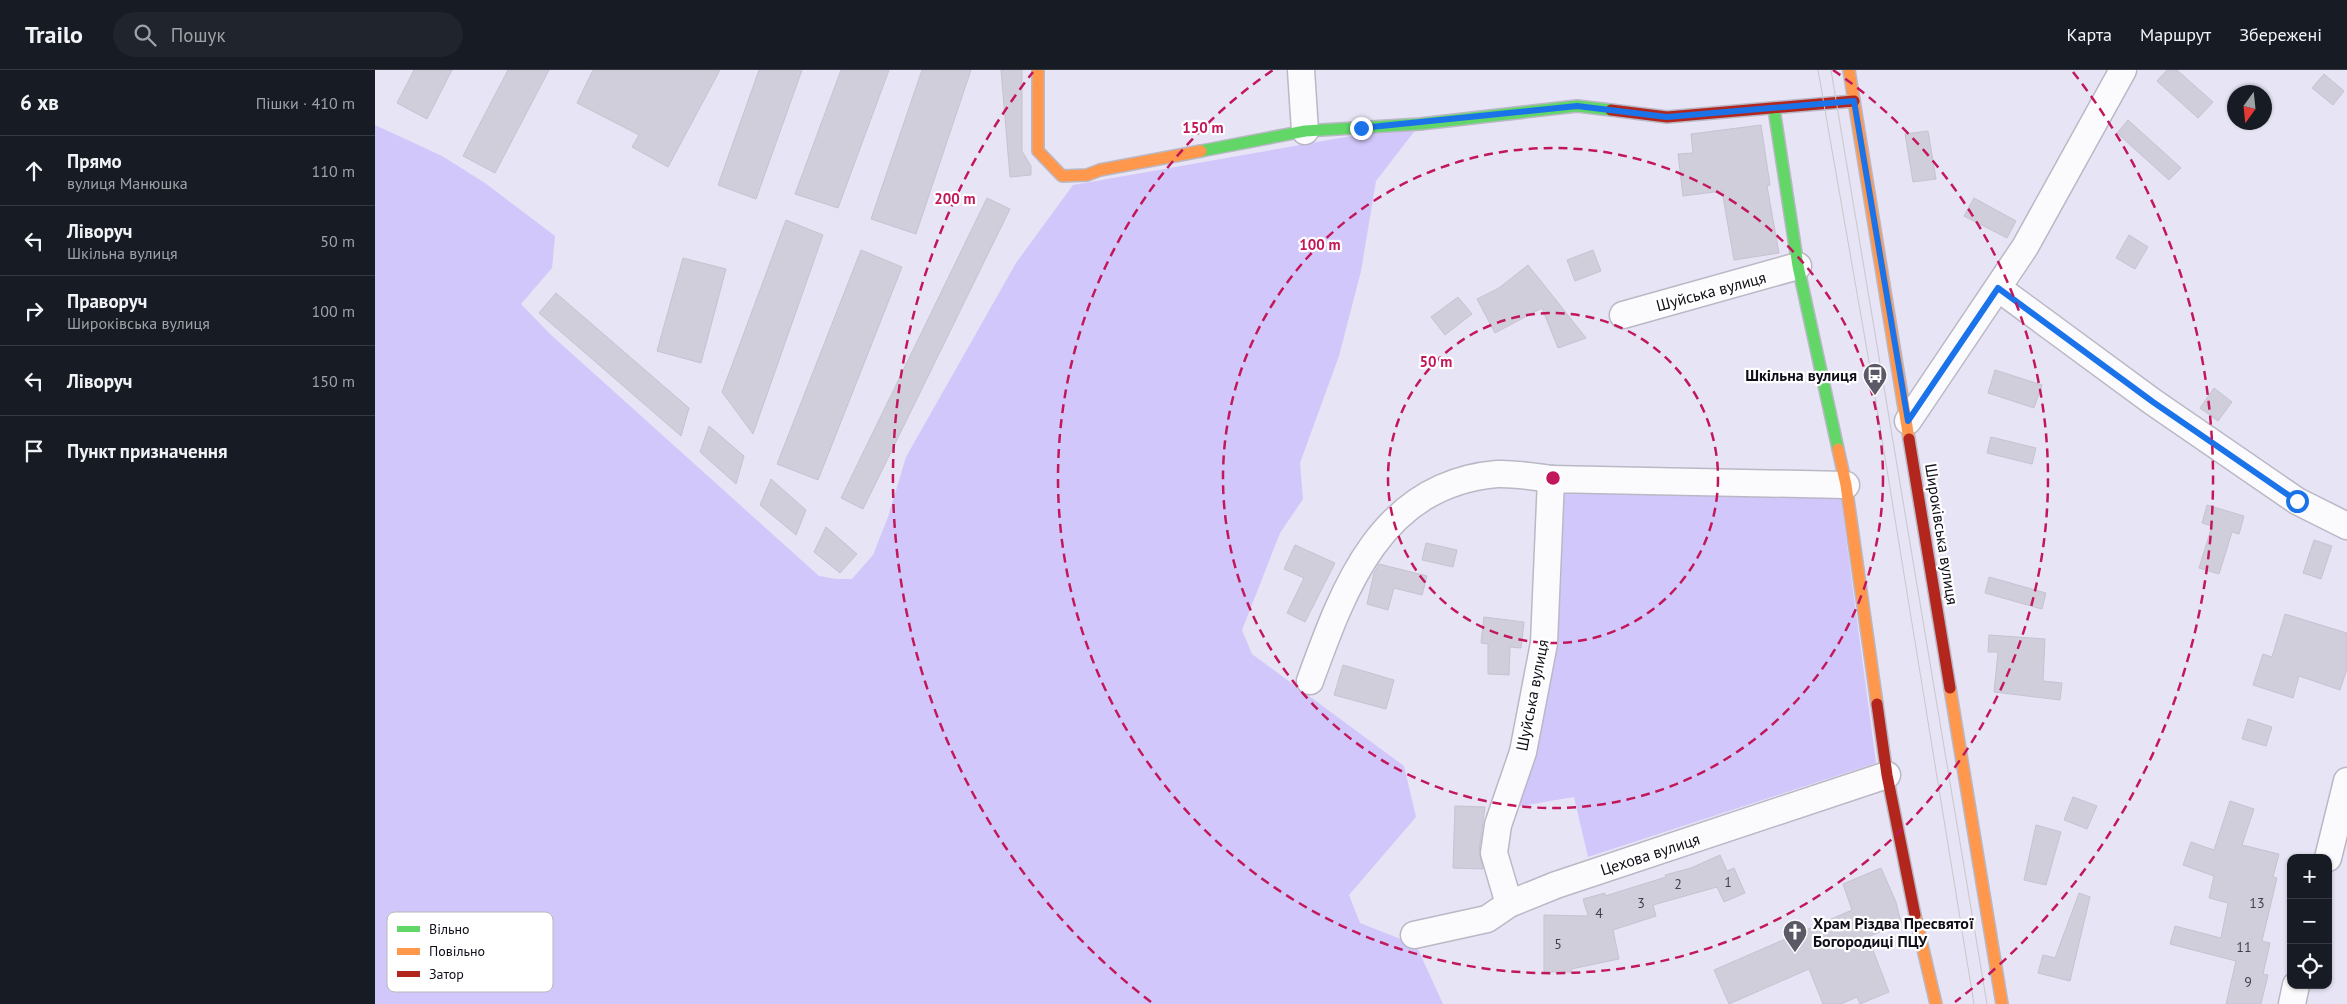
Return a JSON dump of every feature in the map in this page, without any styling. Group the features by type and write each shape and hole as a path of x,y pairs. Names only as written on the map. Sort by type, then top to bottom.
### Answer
{"street":[{"path":"1038,70 1038,151 1062,176 1087,175 1100,170 1305,132 1420,124 1577,106 1667,117 1854,101"},
{"path":"1291,70 1301,82 1305,132"},
{"name":"Широківська вулиця","path":"1849,70 2002,1004"},
{"path":"1908,421 2025,247 2123,70"},
{"path":"1774,109 1798,266 1846,485 1887,775 1906,878 1936,1004"},
{"name":"Шуйська вулиця","path":"1623,315 1798,266"},
{"path":"1998,288 2153,402 2297,501 2347,526"},
{"path":"1309,681 1336,609 1356,569 1401,513 1434,491 1463,480 1499,474 1551,479 1846,485"},
{"name":"Шуйська вулиця","path":"1509,904 1494,853 1498,825 1523,752 1544,643 1551,479"},
{"name":"Цехова вулиця","path":"1415,935 1487,918 1509,904 1556,885 1887,775"},
{"path":"2329,854 2347,781"},
{"path":"2291,1004 2295,989"}],"shaded area":[{"path":"1420,124 1376,181 1361,271 1339,356 1300,463 1303,499 1280,533 1242,630 1252,654 1404,766 1416,817 1349,895 1360,923 1416,945 1443,1004 375,1004 375,125 442,156 485,183 555,236 552,268 521,304 550,334 819,576 836,579 852,579 873,555 888,517 906,457 1016,263 1073,185"},
{"path":"1560,486 1840,492 1876,763 1588,857 1574,797 1510,808"}],"building":[{"path":"414,70 452,70 427,119 397,103"},
{"path":"508,70 549,70 495,173 463,156"},
{"path":"593,70 720,70 668,167 632,147 639,135 577,103"},
{"path":"759,70 802,70 756,199 718,185"},
{"path":"841,70 889,70 838,208 795,194"},
{"path":"922,70 971,70 916,234 871,219"},
{"path":"1001,70 1022,70 1022,151 1031,166 1031,175 1010,177"},
{"path":"2167,70 2177,70 2213,102 2198,118 2157,81"},
{"path":"2324,74 2344,91 2333,105 2312,88"},
{"path":"2128,120 2181,168 2169,180 2117,133"},
{"path":"1761,125 1770,185 1767,186 1779,253 1734,260 1722,191 1683,196 1678,154 1693,153 1691,134"},
{"path":"1928,131 1936,179 1913,182 1905,134"},
{"path":"987,198 1010,209 863,509 841,498"},
{"path":"1974,198 2016,221 2007,238 1964,216"},
{"path":"786,220 823,235 753,434 722,392"},
{"path":"2129,235 2148,247 2135,269 2116,258"},
{"path":"861,250 902,267 818,480 777,464"},
{"path":"1593,250 1601,271 1575,281 1567,260"},
{"path":"683,258 726,269 701,363 657,351"},
{"path":"1528,265 1586,338 1558,348 1542,308 1495,333 1477,299 1499,288"},
{"path":"556,293 689,408 681,436 539,313"},
{"path":"1458,297 1472,314 1445,335 1431,317"},
{"path":"1995,370 2042,385 2034,408 1988,393"},
{"path":"2214,388 2232,402 2218,421 2200,408"},
{"path":"709,426 744,456 736,484 700,452"},
{"path":"1991,437 2036,448 2032,464 1987,453"},
{"path":"771,479 806,510 796,535 760,505"},
{"path":"2207,505 2244,516 2239,534 2232,532 2219,574 2199,568 2212,526 2202,523"},
{"path":"826,527 857,554 840,573 814,552"},
{"path":"2314,540 2332,546 2321,579 2303,573"},
{"path":"1426,543 1457,550 1453,567 1422,560"},
{"path":"1295,545 1335,563 1305,622 1287,613 1304,578 1284,569"},
{"path":"1379,564 1427,576 1422,595 1394,588 1388,610 1367,604 1374,573"},
{"path":"1989,577 2046,593 2042,609 1985,593"},
{"path":"2285,614 2347,633 2347,669 2340,690 2299,676 2293,698 2253,685 2263,654 2272,657"},
{"path":"1484,617 1524,622 1521,648 1510,647 1509,675 1488,674 1488,644 1481,643"},
{"path":"1989,635 2045,639 2043,681 2062,683 2060,700 1994,692 1998,652 1988,652"},
{"path":"1343,665 1394,680 1386,709 1334,695"},
{"path":"2248,719 2272,727 2266,746 2242,739"},
{"path":"2073,797 2097,806 2087,829 2064,820"},
{"path":"2230,801 2254,809 2242,845 2279,854 2273,877 2277,878 2262,941 2270,943 2263,974 2268,975 2261,1004 2226,1004 2236,961 2170,944 2175,926 2221,938 2228,903 2209,898 2214,876 2183,865 2191,842 2214,850"},
{"path":"1455,806 1485,807 1479,851 1483,869 1453,868"},
{"path":"2036,825 2061,832 2046,885 2024,880"},
{"path":"1720,855 1727,871 1734,868 1745,893 1724,902 1717,887 1653,905 1656,916 1613,930 1619,959 1571,969 1571,972 1544,972 1544,915 1588,916 1583,899 1605,893 1605,896 1666,877 1665,875 1691,868"},
{"path":"1881,868 1896,902 1901,923 1868,937 1889,992 1860,1004 1857,997 1841,1004 1823,1004 1809,969 1729,1004 1714,970 1852,910 1843,884"},
{"path":"2079,893 2090,897 2070,981 2038,973 2043,955 2055,958"}],"tram line":[{"path":"1818,70 1875,396 1974,1004"},
{"path":"1831,70 1987,1004"}],"traffic: fast":[{"path":"1201,151 1305,131 1420,124 1577,106 1611,110"},
{"path":"1774,109 1798,266 1838,449"}],"traffic: slow":[{"path":"1038,70 1038,151 1062,176 1087,175 1100,170 1201,151"},
{"path":"1849,70 1909,439"},
{"path":"1838,449 1846,485 1877,704"},
{"path":"1950,688 2002,1004"},
{"path":"1915,915 1936,1004"}],"traffic: jam":[{"path":"1611,110 1667,117 1854,101"},
{"path":"1909,439 1950,688"},
{"path":"1877,704 1887,775 1915,915"}],"place":[{"name":"Шкільна вулиця","path":"1875,396"},
{"name":"Храм Різдва Пресвятої Богородиці ПЦУ","path":"1795,953"}],"route":[{"path":"1361,128 1420,124 1577,106 1667,117 1854,101 1908,421 1998,288 2153,402 2297,501"}]}
